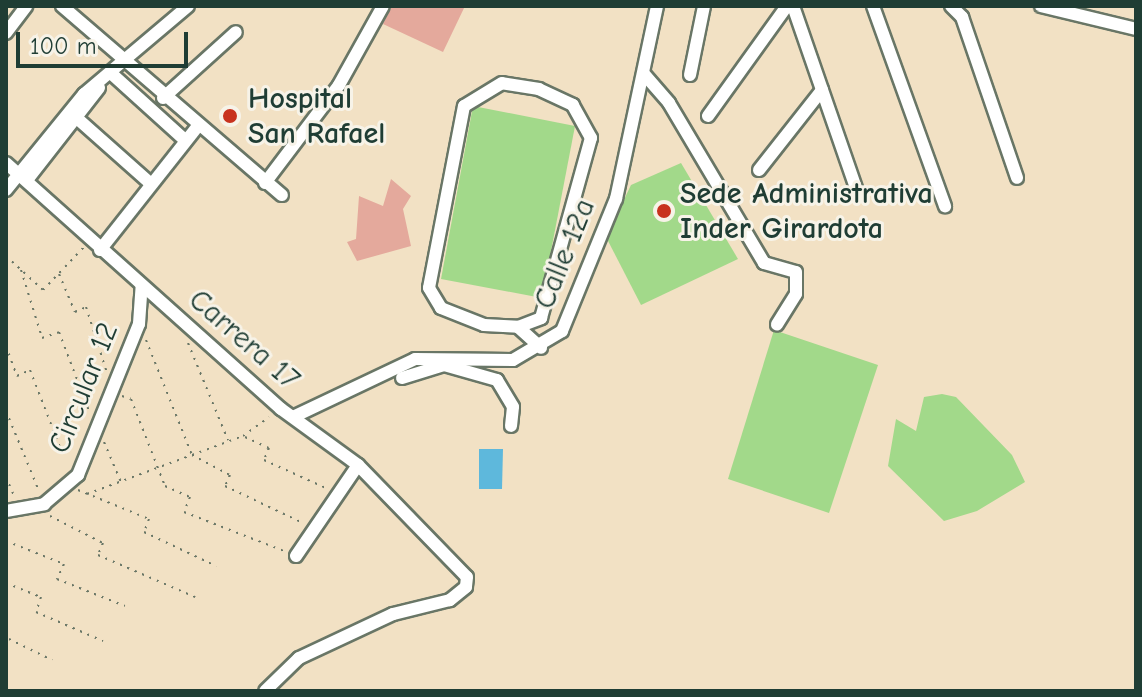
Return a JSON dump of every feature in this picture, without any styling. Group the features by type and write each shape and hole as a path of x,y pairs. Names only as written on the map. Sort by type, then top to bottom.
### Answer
{"street":[{"path":"6,33 26,6"},
{"path":"62,6 163,98 282,195"},
{"path":"265,183 339,85 383,6"},
{"name":"Calle 12a","path":"293,417 401,376 436,357 498,363 541,348 567,324 616,199 657,6"},
{"path":"690,75 704,6"},
{"path":"708,116 787,6"},
{"path":"793,6 856,188"},
{"path":"873,6 945,206"},
{"path":"951,6 962,17 1017,178"},
{"path":"1041,6 1136,29"},
{"path":"6,190 79,120 99,88 123,61 184,7"},
{"path":"163,98 236,32"},
{"path":"644,74 669,103 764,263 796,272 796,294 777,325"},
{"path":"113,75 186,141"},
{"path":"518,327 541,318 591,138 573,105 539,89 502,83 464,106 429,288 441,308 484,325 518,327 541,348"},
{"path":"23,177 84,94 99,88"},
{"path":"759,170 822,90"},
{"path":"79,120 151,184"},
{"path":"95,246 198,126"},
{"name":"Carrera 17","path":"6,163 95,246 281,409 358,465 467,577 460,594 393,614 299,658 265,691"},
{"name":"Circular 12","path":"6,511 44,504 69,487 99,436 139,324 142,285"},
{"path":"401,376 444,365 497,380 513,407 511,426"},
{"path":"296,556 311,526 358,465"}],"path":[{"path":"6,256 43,290 95,246"},
{"path":"21,270 42,338 59,332 99,436 121,482"},
{"path":"59,274 75,312 86,307 113,393 131,399 165,486 190,497 184,512 296,556"},
{"path":"176,315 229,441"},
{"path":"139,324 192,455 230,475 225,486 311,526"},
{"path":"6,346 17,376 30,370 61,450"},
{"path":"87,494 243,436 281,409"},
{"path":"6,411 51,520 103,543 98,555 195,597"},
{"path":"243,436 269,448 264,460 337,493"},
{"path":"6,477 21,510"},
{"path":"69,487 149,519 144,532 216,566"},
{"path":"6,541 64,564 57,579 125,606"},
{"path":"6,583 41,597 36,612 103,641"},
{"path":"6,607 7,640 52,660"}],"green space":[{"path":"473,106 575,126 542,298 441,279"},
{"name":"Sede Administrativa Inder Girardota","path":"681,163 738,259 641,305 606,237 631,185"},
{"path":"774,330 878,365 829,513 728,479"},
{"path":"942,394 956,397 1012,455 1025,482 977,511 944,521 888,466 896,419 916,431 924,397"}],"water":[{"path":"479,449 503,449 502,489 479,489"}],"building":[{"path":"392,6 465,6 443,52 383,24"},
{"path":"391,179 411,196 403,209 411,246 357,261 347,242 356,239 359,196 383,206"}],"place":[{"name":"Hospital San Rafael","path":"230,116"},
{"name":"Sede Administrativa Inder Girardota","path":"664,211"}]}
